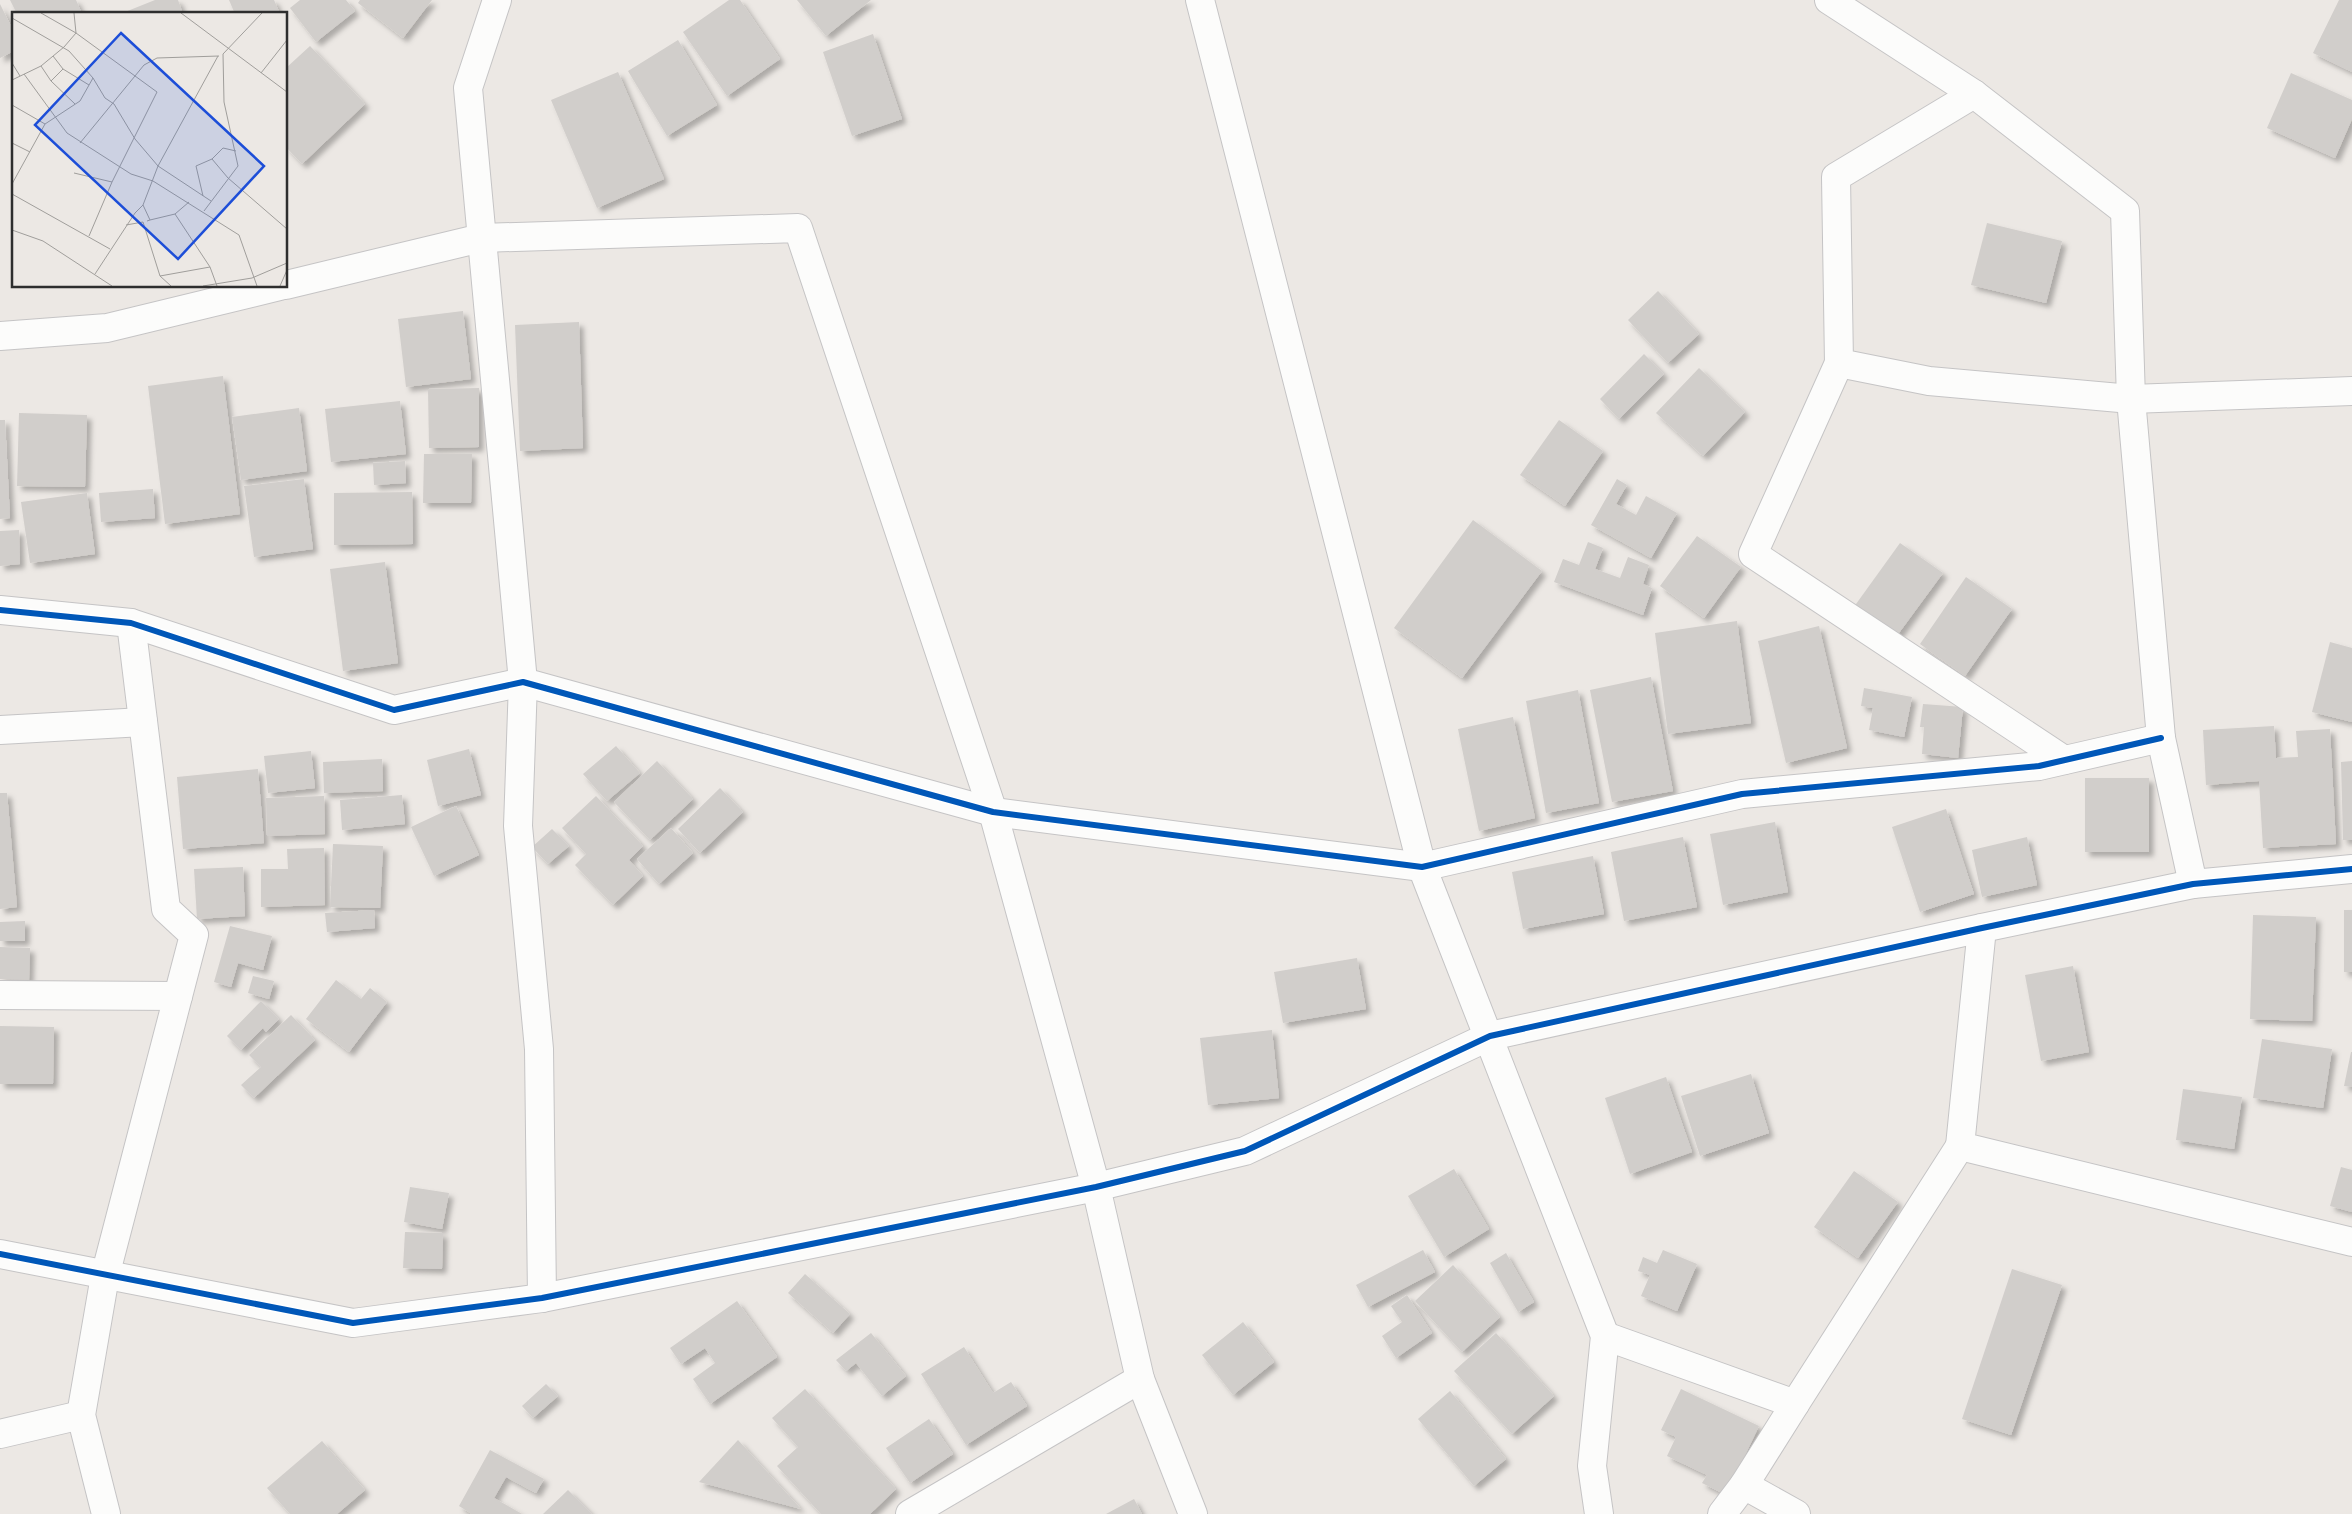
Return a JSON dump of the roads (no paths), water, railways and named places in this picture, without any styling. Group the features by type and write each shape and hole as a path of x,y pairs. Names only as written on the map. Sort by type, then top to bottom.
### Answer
{"street":[{"path":"497,0 468,88 523,682 518,826 539,1049 542,1298"},
{"path":"1200,0 1422,867 1490,1036 1605,1336 1592,1466 1599,1514"},
{"path":"1829,0 1974,94 2125,211 2132,399 2161,738 2193,884"},
{"path":"1974,94 1836,177 1839,363 1753,554 2064,760"},
{"path":"288,285 481,238 798,228 993,812 1096,1187 1140,1379 1192,1514"},
{"path":"0,336 107,328 272,288"},
{"path":"1839,363 1929,382 2132,399 2352,391"},
{"path":"0,610 131,623 394,710 523,682 993,812 1422,867 1742,794 2039,766 2161,738"},
{"path":"106,1514 81,1415 105,1276 194,935 166,909 131,623"},
{"path":"0,730 143,722"},
{"path":"0,1254 353,1323 542,1298 1096,1187 1245,1151 1490,1036 1982,928 2193,884 2352,868"},
{"path":"1722,1514 1744,1485 1960,1146 1982,928"},
{"path":"0,995 178,996"},
{"path":"1960,1146 2352,1242"},
{"path":"1605,1336 1795,1404"},
{"path":"910,1514 1140,1379"},
{"path":"0,1434 81,1415"},
{"path":"1744,1485 1796,1514"}]}
